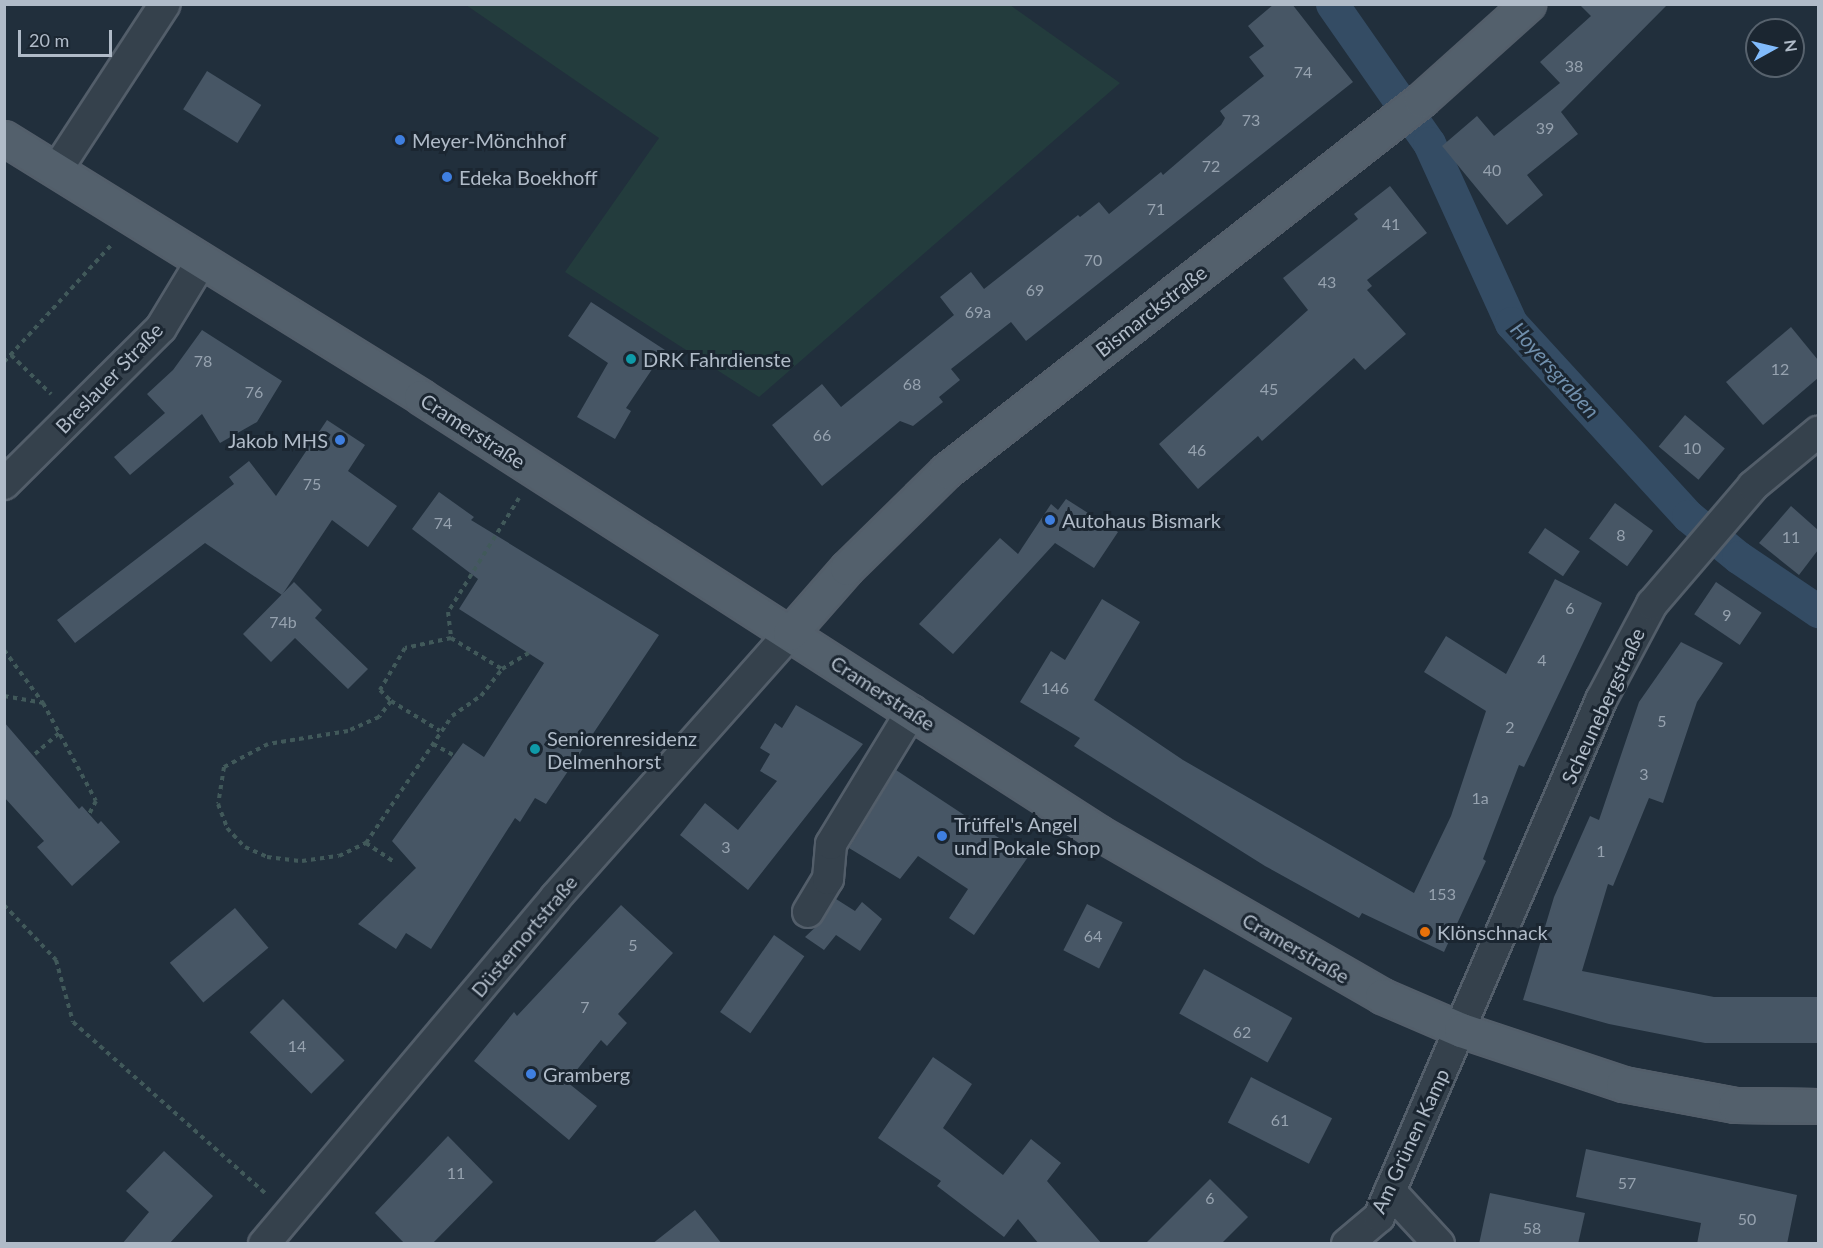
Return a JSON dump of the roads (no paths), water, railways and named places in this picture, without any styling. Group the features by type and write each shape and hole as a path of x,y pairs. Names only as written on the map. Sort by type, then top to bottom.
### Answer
{"main road":[{"name":"Bismarckstraße","path":"790,633 847,568 946,471 1421,100 1528,4"},
{"name":"Cramerstraße","path":"4,138 136,218 201,262 790,633 1100,832 1309,957 1382,996 1461,1030 1661,1093 1735,1105 1816,1108"}],"street":[{"path":"56,171 165,4"},
{"name":"Breslauer Straße","path":"4,484 74,417 160,328 201,262"},
{"name":"Scheunebergstraße","path":"1461,1030 1601,700 1652,604 1696,547 1753,486 1818,432"},
{"name":"Düsternortstraße","path":"264,1244 555,898 790,633"},
{"path":"808,912 828,879 831,844 912,711"},
{"name":"Am Grünen Kamp","path":"1347,1244 1379,1217 1461,1030"},
{"path":"1390,1191 1439,1244"}],"waterway":[{"name":"Hoyersgraben","path":"1332,4 1429,143 1511,323 1688,516 1738,557 1818,611"}],"place":[{"name":"Meyer-Mönchhof","path":"400,140"},
{"name":"Edeka Boekhoff","path":"447,177"},
{"name":"DRK Fahrdienste","path":"631,359"},
{"name":"Jakob MHS","path":"340,440"},
{"name":"Autohaus Bismark","path":"1050,520"},
{"name":"Seniorenresidenz Delmenhorst","path":"535,749"},
{"name":"Trüffel's Angel und Pokale Shop","path":"942,836"},
{"name":"Klönschnack","path":"1425,932"},
{"name":"Gramberg","path":"531,1074"}]}
